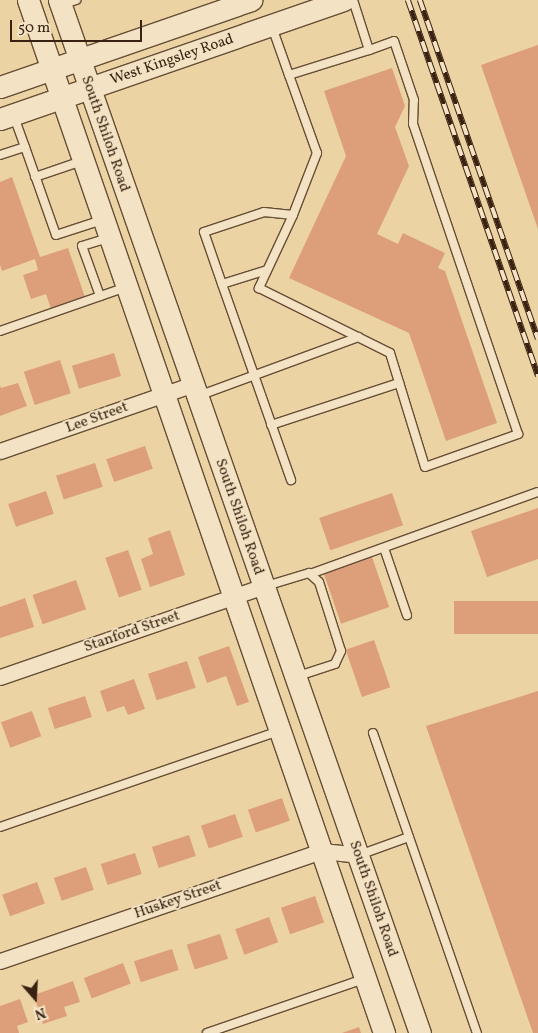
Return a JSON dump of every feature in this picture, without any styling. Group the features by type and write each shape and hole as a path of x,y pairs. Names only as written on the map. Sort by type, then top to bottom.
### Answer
{"main road":[{"name":"South Shiloh Road","path":"28,0 384,1033"},
{"name":"West Kingsley Road","path":"0,87 80,60 221,5 251,0"},
{"name":"West Kingsley Road","path":"7,117 344,0"},
{"name":"South Shiloh Road","path":"65,2 89,88 420,1033"}],"street":[{"name":"Lee Street","path":"0,451 164,395 195,390"},
{"name":"Stanford Street","path":"0,677 264,586"},
{"name":"Huskey Street","path":"0,961 322,850 358,855"}],"lane":[{"path":"352,0 369,50"},
{"path":"271,26 317,153 293,215 259,288 390,353 425,467 518,434 413,124 414,100 394,41 289,75"},
{"path":"7,117 25,147 56,235 107,228"},
{"path":"0,155 25,147"},
{"path":"35,177 83,160"},
{"path":"291,480 204,232 264,212 293,215"},
{"path":"100,296 82,246 107,228"},
{"path":"222,284 267,270"},
{"path":"0,331 126,287"},
{"path":"195,390 254,375 358,337"},
{"path":"271,424 399,383"},
{"path":"264,586 310,574 538,492"},
{"path":"384,548 407,614"},
{"path":"295,677 335,664 341,652 319,582 310,574"},
{"path":"0,827 280,730"},
{"path":"373,733 477,1033"},
{"path":"358,855 409,837"},
{"path":"207,1033 366,978"}],"building":[{"path":"538,45 538,229 481,65"},
{"path":"392,68 405,106 395,127 409,166 377,234 398,244 403,233 445,253 438,268 445,271 497,423 446,441 409,333 289,278 346,156 324,91"},
{"path":"12,177 40,257 68,248 85,297 51,309 46,294 31,299 23,275 38,270 35,259 2,271 0,265 0,182"},
{"path":"114,353 121,376 79,389 72,366"},
{"path":"60,360 71,393 35,405 24,372"},
{"path":"18,383 27,406 0,416 0,385 1,388"},
{"path":"145,446 153,469 114,482 106,459"},
{"path":"95,463 103,487 64,499 56,476"},
{"path":"46,491 54,514 16,527 8,504"},
{"path":"392,493 403,525 330,550 319,518"},
{"path":"538,508 538,559 487,577 471,531"},
{"path":"170,530 185,575 150,587 141,559 153,554 148,538"},
{"path":"128,550 142,590 119,598 105,558"},
{"path":"372,557 389,607 341,624 324,574"},
{"path":"76,580 86,609 43,624 33,595"},
{"path":"25,598 34,627 0,638 0,607"},
{"path":"454,601 538,601 538,634 454,634"},
{"path":"374,640 390,687 362,697 346,650"},
{"path":"229,646 249,702 237,706 226,676 207,683 198,657"},
{"path":"187,661 196,688 157,700 148,674"},
{"path":"134,679 145,709 128,715 124,706 107,712 100,691"},
{"path":"538,691 538,1033 533,1033 426,726"},
{"path":"85,696 92,717 55,729 48,708"},
{"path":"32,711 41,736 10,748 1,722"},
{"path":"282,798 290,821 256,832 248,810"},
{"path":"235,814 243,837 209,848 201,826"},
{"path":"189,835 196,856 159,868 152,847"},
{"path":"135,853 142,874 108,885 101,864"},
{"path":"86,867 94,890 62,901 54,878"},
{"path":"37,882 45,904 10,916 2,895"},
{"path":"315,896 324,922 290,934 281,908"},
{"path":"269,917 278,942 244,955 235,929"},
{"path":"220,934 228,959 195,970 187,945"},
{"path":"172,949 179,970 141,982 134,961"},
{"path":"123,963 131,984 92,999 84,978"},
{"path":"73,981 80,1002 64,1007 67,1016 43,1024 34,995"},
{"path":"20,999 28,1022 17,1026 19,1033 0,1033 0,1006"},
{"path":"359,1027 361,1033 342,1033"}],"railway":[{"path":"408,0 538,376"},
{"path":"420,0 538,339"}]}
